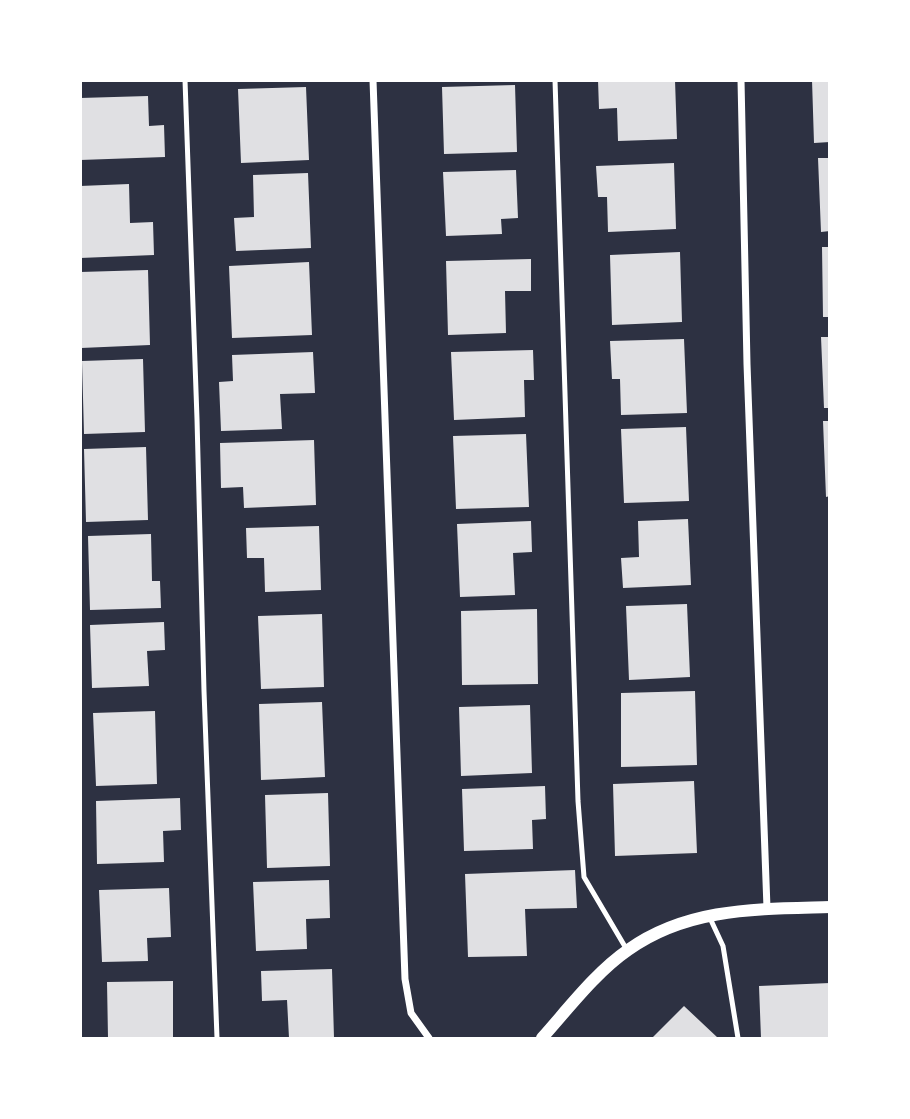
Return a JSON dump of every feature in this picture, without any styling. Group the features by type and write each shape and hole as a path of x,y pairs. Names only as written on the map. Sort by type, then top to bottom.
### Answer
{"street":[{"path":"373,80 405,979 411,1013 429,1038"},
{"path":"741,80 747,364 767,908"},
{"path":"542,1038 587,986 627,950 663,929 709,915 767,908 830,907"}],"lane":[{"path":"185,80 217,1038"},
{"path":"555,80 577,787 584,877 627,950"},
{"path":"709,915 723,946 738,1038"}],"building":[{"path":"598,80 675,80 677,139 618,141 617,108 599,109"},
{"path":"812,80 830,80 830,142 814,143"},
{"path":"515,85 517,152 444,154 442,87"},
{"path":"306,87 309,160 241,163 238,89"},
{"path":"148,96 149,126 164,125 165,157 80,160 80,98"},
{"path":"818,158 830,158 830,231 821,232"},
{"path":"674,163 676,229 608,232 607,197 598,197 596,166"},
{"path":"516,170 518,218 501,219 502,234 446,236 443,172"},
{"path":"308,173 311,248 236,251 234,218 254,217 253,175"},
{"path":"129,184 130,223 153,222 154,255 80,258 80,186"},
{"path":"822,247 830,247 830,317 823,317"},
{"path":"680,252 682,322 612,325 610,255"},
{"path":"531,259 531,291 505,291 506,333 448,335 446,261"},
{"path":"309,262 312,335 232,338 229,266"},
{"path":"148,270 150,345 81,348 80,272"},
{"path":"821,337 830,337 830,408 824,408"},
{"path":"684,339 687,413 621,415 620,379 612,379 610,341"},
{"path":"533,350 534,380 524,380 525,417 454,420 451,352"},
{"path":"313,352 315,393 280,394 282,429 221,431 219,382 233,381 232,355"},
{"path":"143,359 145,432 84,434 82,361"},
{"path":"823,421 830,421 830,496 826,497"},
{"path":"686,427 689,501 624,503 621,429"},
{"path":"526,434 529,507 456,509 453,436"},
{"path":"314,440 316,505 244,508 243,487 221,488 220,443"},
{"path":"146,447 148,520 86,522 84,449"},
{"path":"688,519 691,585 623,588 621,558 639,557 638,521"},
{"path":"531,521 532,552 513,553 515,595 460,597 457,524"},
{"path":"319,526 321,590 265,592 264,558 247,558 246,528"},
{"path":"151,534 152,581 160,581 161,608 90,610 88,536"},
{"path":"687,604 690,677 629,680 626,606"},
{"path":"537,609 538,684 462,685 461,611"},
{"path":"322,614 324,687 261,689 258,616"},
{"path":"164,622 165,650 147,651 149,686 92,688 90,625"},
{"path":"695,691 697,765 621,767 621,693"},
{"path":"322,702 325,777 261,780 259,704"},
{"path":"530,705 532,773 461,776 459,707"},
{"path":"155,711 157,784 96,786 93,713"},
{"path":"694,781 697,853 615,856 613,784"},
{"path":"545,786 546,819 532,820 533,849 464,851 462,789"},
{"path":"328,793 330,866 267,868 265,795"},
{"path":"180,798 181,830 163,831 164,862 97,864 96,801"},
{"path":"575,870 577,908 525,909 527,956 468,957 465,874"},
{"path":"329,880 330,918 306,919 307,949 256,951 253,882"},
{"path":"169,888 171,937 147,938 148,961 102,962 99,890"},
{"path":"332,969 334,1038 289,1038 287,1000 262,1001 261,971"},
{"path":"173,981 173,1038 108,1038 107,982"},
{"path":"830,983 830,1038 761,1038 759,986"},
{"path":"684,1006 718,1038 652,1038"}]}
